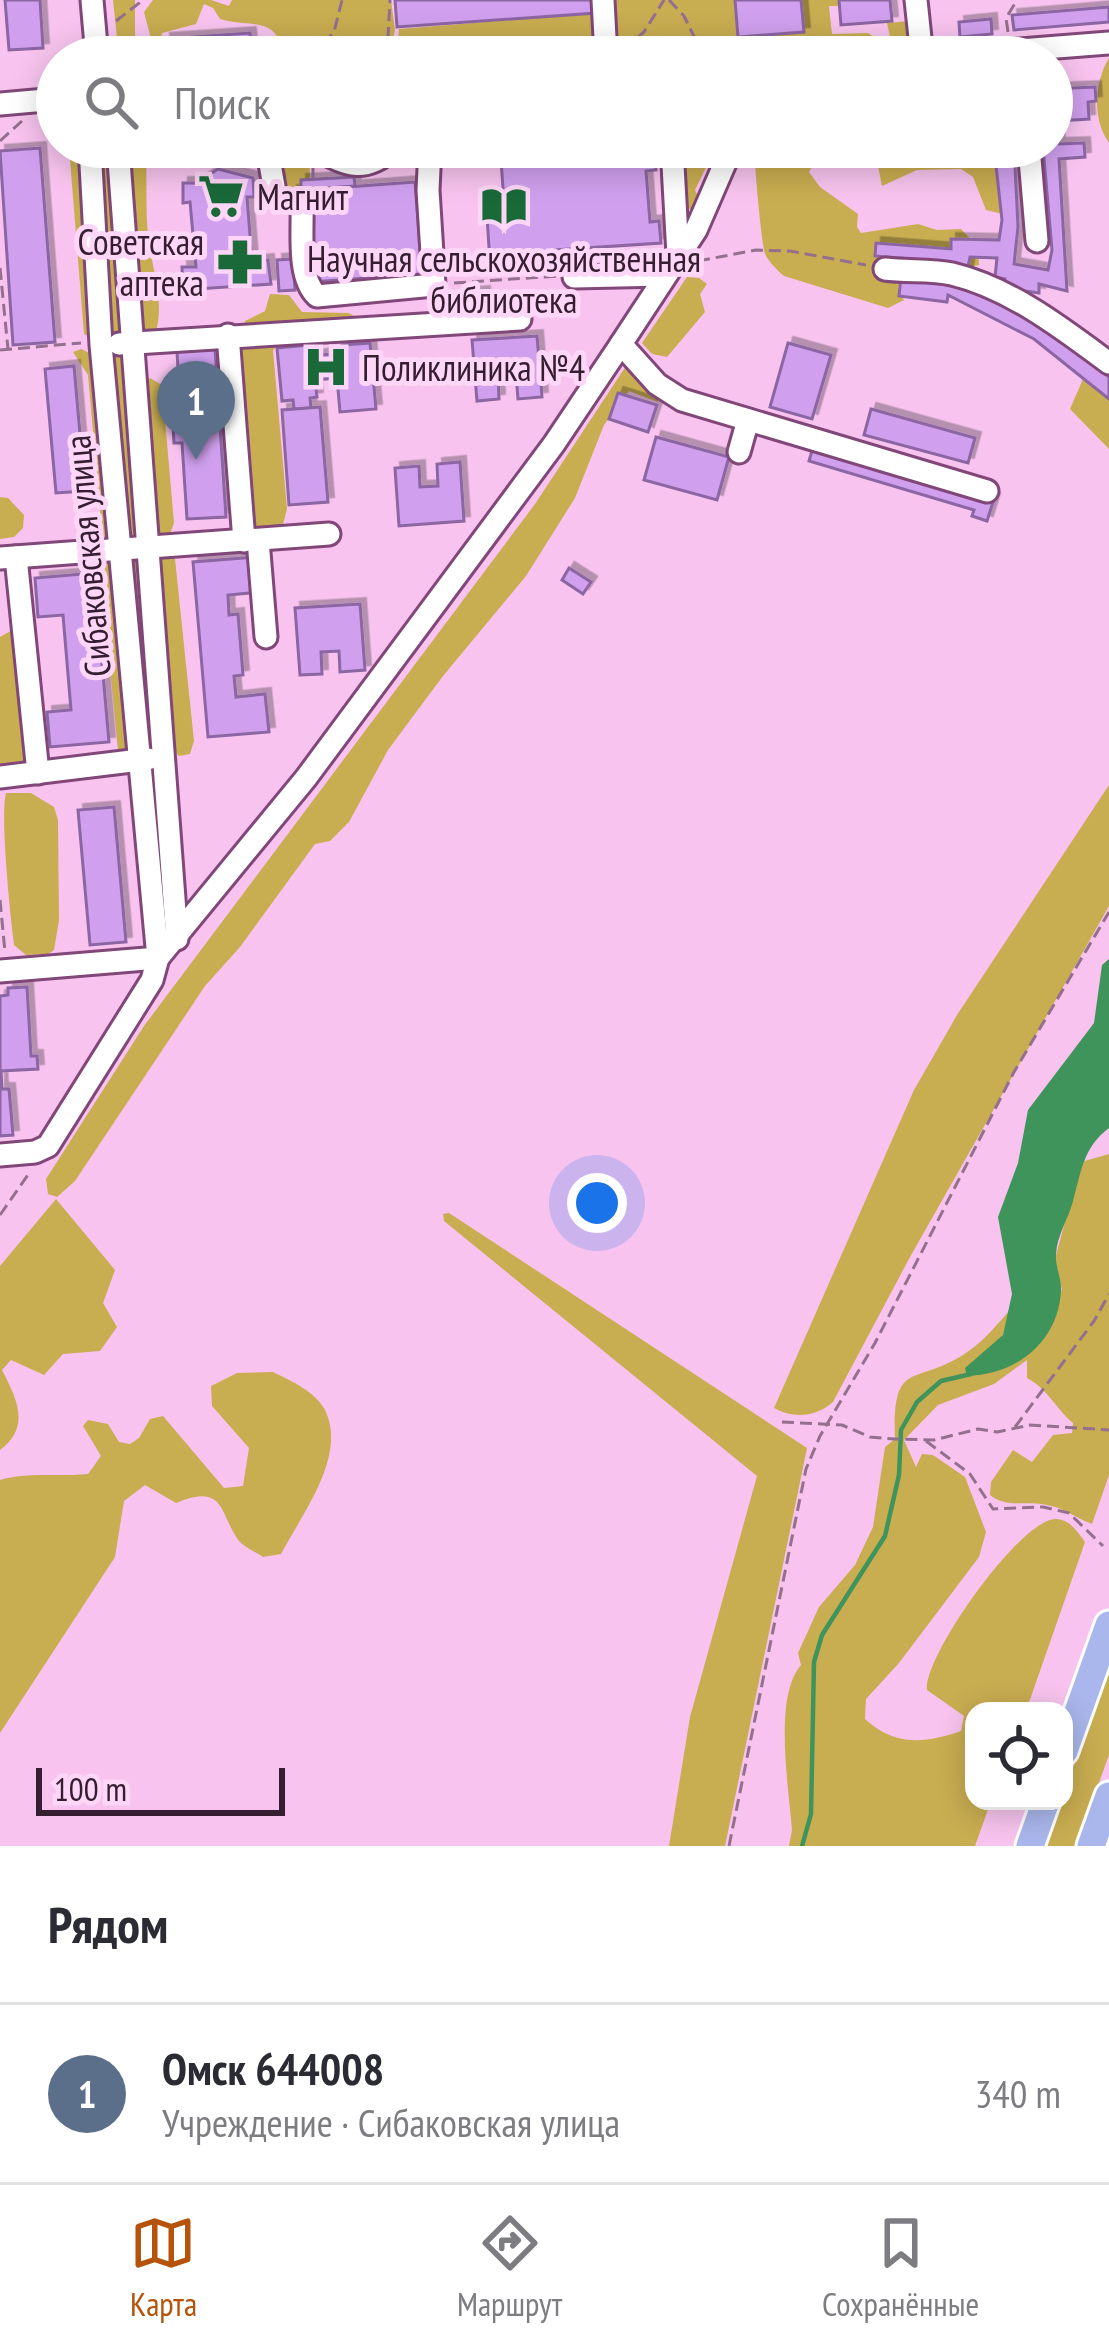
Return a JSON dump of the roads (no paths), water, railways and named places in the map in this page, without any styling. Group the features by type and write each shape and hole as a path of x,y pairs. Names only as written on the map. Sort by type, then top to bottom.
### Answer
{"main road":[{"path":"1073,1726 1109,1625"},
{"path":"1091,1846 1109,1796"},
{"path":"1030,1846 1043,1810"}],"street":[{"path":"92,0 95,36"},
{"path":"603,0 605,36"},
{"path":"916,0 922,36"},
{"path":"1073,48 1109,44"},
{"path":"0,104 36,101"},
{"name":"Сибаковская улица","path":"91,168 101,345 158,958"},
{"name":"Сибаковская улица","path":"120,168 177,939"},
{"path":"271,168 275,192"},
{"path":"302,207 305,273 310,291 317,296 434,285 431,168"},
{"path":"672,168 672,265"},
{"path":"0,1155 48,1146 152,980 158,958 306,778 626,349 696,230 723,168"},
{"path":"1031,168 1036,241"},
{"path":"574,277 672,265"},
{"path":"885,269 950,274 976,284 1046,317 1109,363"},
{"path":"101,345 520,319"},
{"path":"228,335 266,637"},
{"path":"626,349 657,384 682,400 987,491"},
{"path":"739,452 748,420"},
{"path":"38,773 8,558 329,534"},
{"path":"0,777 165,757"},
{"path":"3,971 158,958"}],"waterway":[{"path":"802,1846 811,1814 814,1662 822,1635 885,1536 899,1475 901,1430 917,1402 941,1381 971,1374"}],"place":[{"name":"Магнит","path":"221,196"},
{"name":"Научная сельскохозяйственная библиотека","path":"504,206"},
{"name":"Советская аптека","path":"240,262"},
{"name":"Поликлиника №4","path":"326,367"},
{"name":"Омск 644008","path":"196,460"}]}
